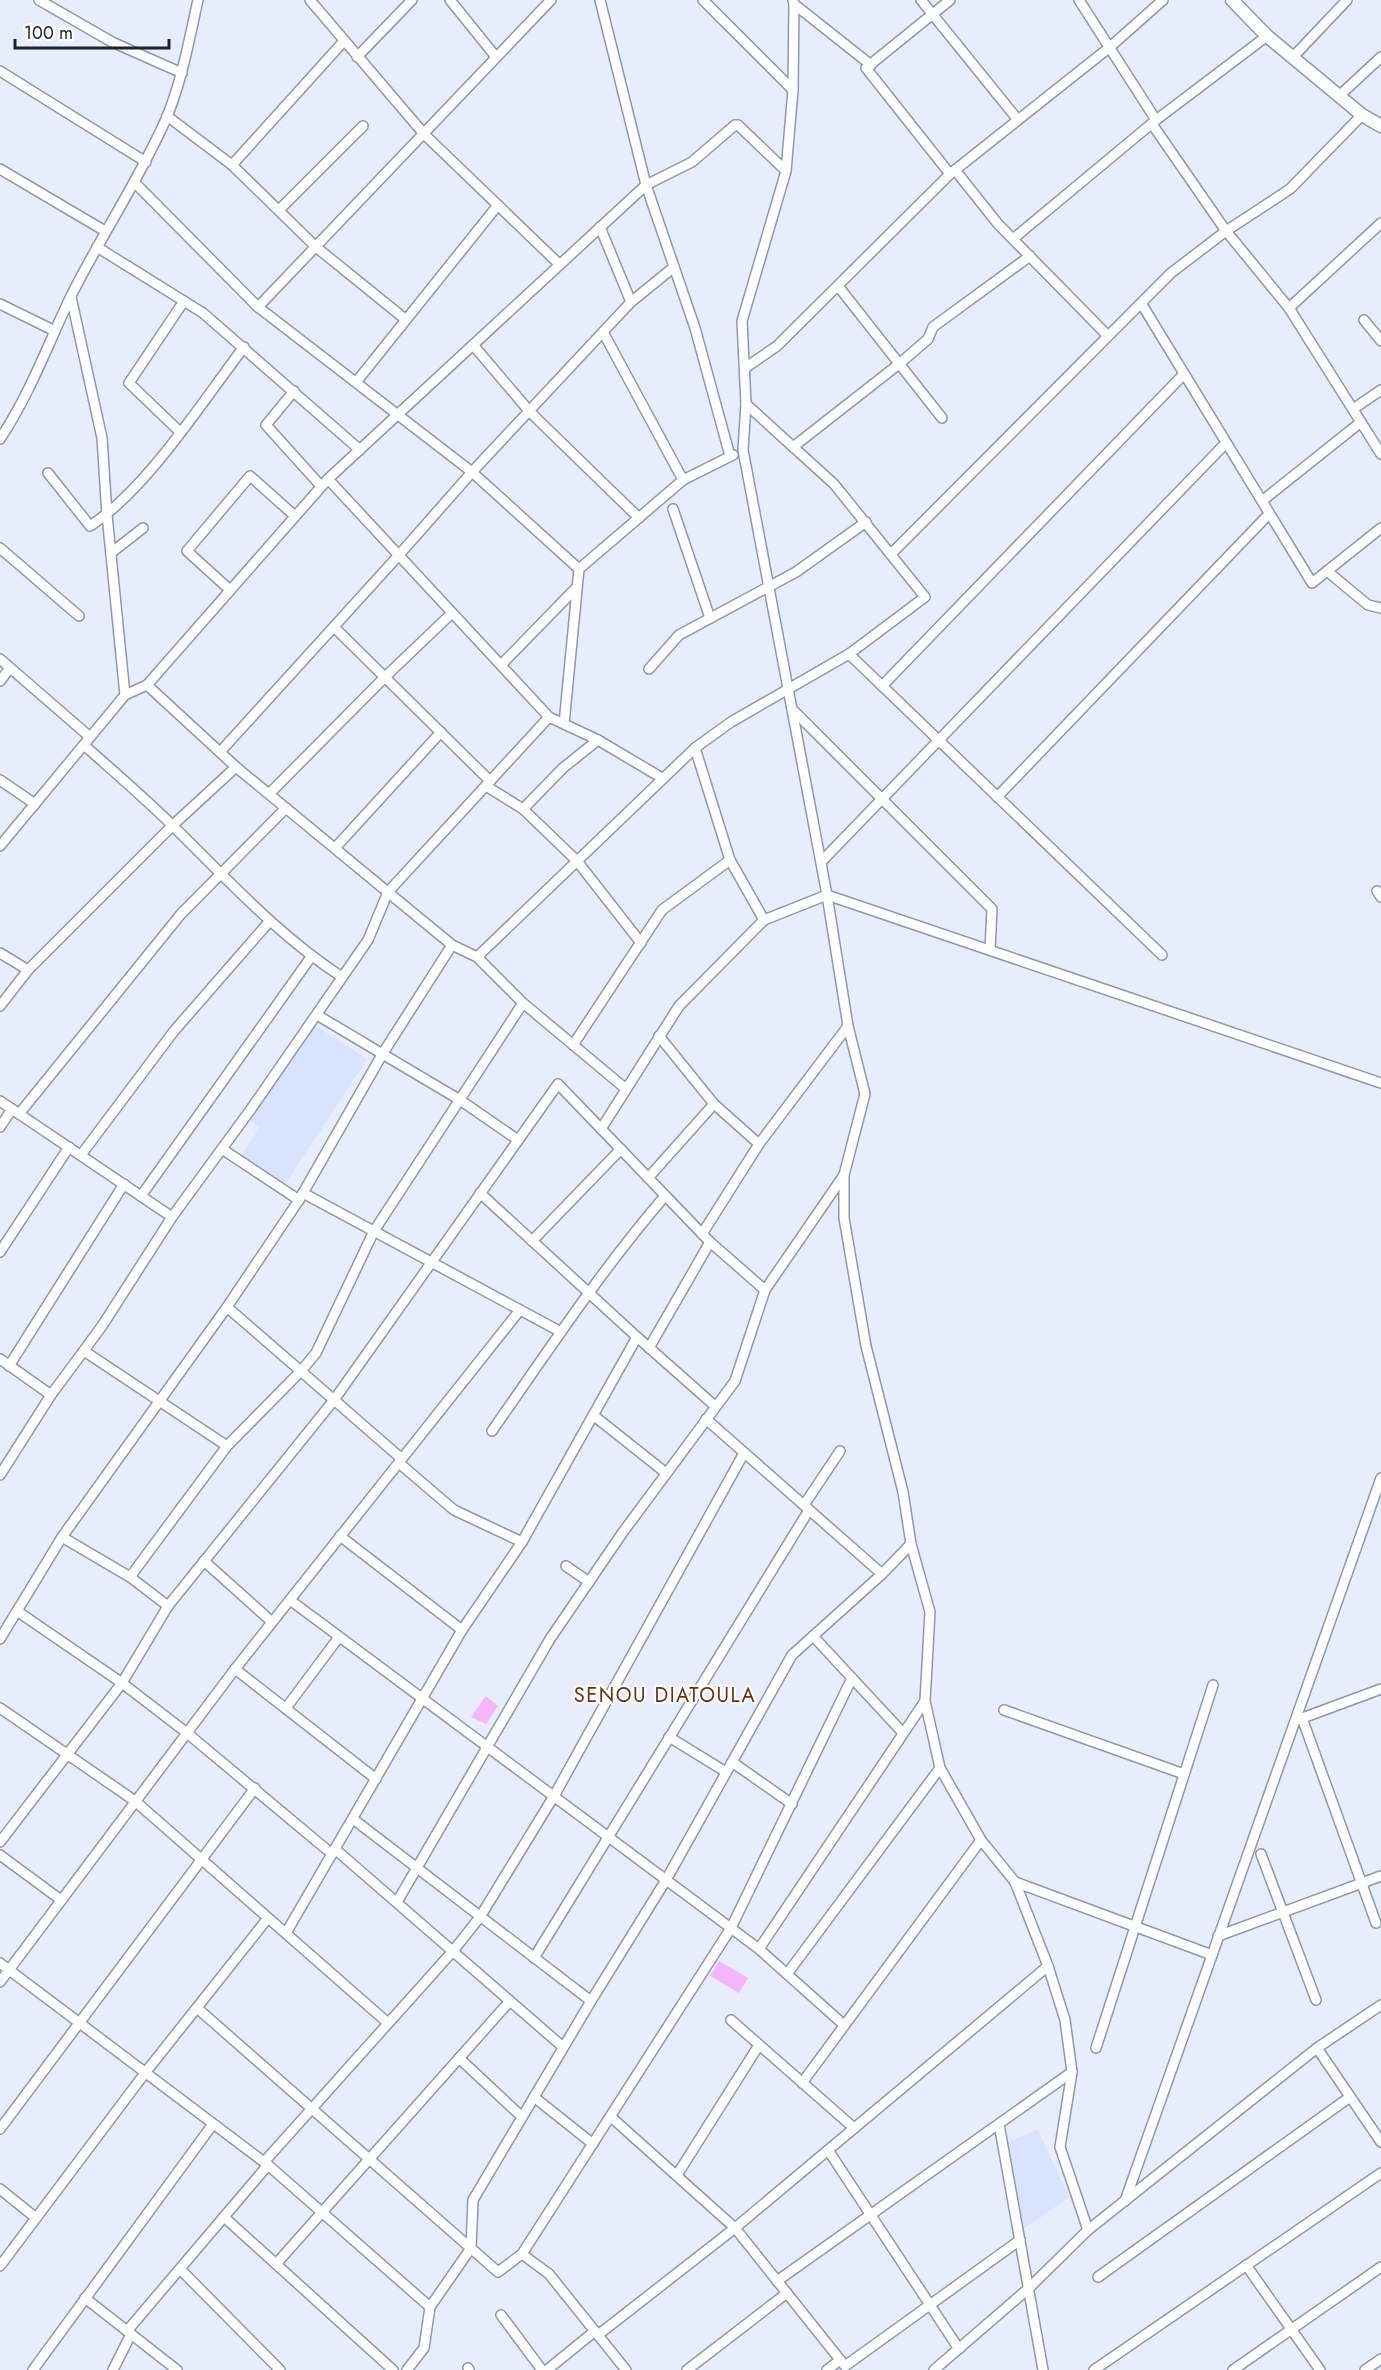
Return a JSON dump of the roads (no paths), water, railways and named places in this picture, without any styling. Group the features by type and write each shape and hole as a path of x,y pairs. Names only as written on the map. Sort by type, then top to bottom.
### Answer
{"street":[{"path":"39,0 52,3 112,42 182,73"},
{"path":"0,439 19,411 71,297 105,231 146,162 167,116 182,73 198,0"},
{"path":"310,0 424,134 559,264"},
{"path":"357,57 412,0"},
{"path":"450,0 496,57"},
{"path":"258,307 551,0"},
{"path":"600,0 646,185 695,328 730,456"},
{"path":"704,0 794,90"},
{"path":"921,0 1018,120"},
{"path":"950,0 866,68 998,224 1108,336"},
{"path":"1079,0 1154,122 1226,231 1289,308 1381,454"},
{"path":"745,368 777,346 953,172 1110,47 1162,0"},
{"path":"1232,0 1267,36 1362,115 1381,126"},
{"path":"1293,57 1347,0"},
{"path":"794,2 794,90 786,171 742,321 746,404 743,450 821,862 848,1026 865,1094 844,1175 844,1218 866,1346 903,1492 911,1544 930,1612 925,1701 940,1768 981,1840 1015,1882 1048,1966 1065,2020 1072,2072 1060,2147 1088,2230"},
{"path":"794,2 871,65"},
{"path":"1013,239 1154,122 1267,36"},
{"path":"232,165 344,41"},
{"path":"1339,96 1381,57"},
{"path":"0,71 146,162"},
{"path":"891,554 1171,273 1226,231 1290,189 1362,115"},
{"path":"167,116 232,165 316,247 405,320"},
{"path":"0,846 125,695 147,685 324,483 646,185 692,162 738,125 786,171"},
{"path":"279,210 363,126"},
{"path":"0,169 105,231"},
{"path":"134,182 258,307 357,381 472,472 579,569"},
{"path":"357,381 498,205"},
{"path":"1289,308 1380,225"},
{"path":"600,227 631,302"},
{"path":"97,247 203,313 360,450"},
{"path":"793,447 899,364 928,339 933,327 1030,256"},
{"path":"220,752 472,472 631,302 674,267"},
{"path":"838,286 942,418"},
{"path":"71,297 102,438 107,515 125,695"},
{"path":"180,432 129,383 184,301"},
{"path":"1141,303 1312,583 1381,528"},
{"path":"0,304 56,331"},
{"path":"1364,320 1381,341"},
{"path":"603,332 683,480"},
{"path":"474,346 530,412 639,518"},
{"path":"48,473 90,526 107,515 156,463 244,347"},
{"path":"882,686 1184,374"},
{"path":"1353,409 1381,390"},
{"path":"294,391 266,425 399,555 549,717 598,740 662,778"},
{"path":"477,957 695,748 731,722 849,654 926,597 834,484 746,404"},
{"path":"1262,501 1361,422"},
{"path":"821,862 1226,443"},
{"path":"564,724 579,569 683,480 743,450"},
{"path":"230,590 187,551 250,476 296,516"},
{"path":"674,509 710,618"},
{"path":"997,797 1269,514"},
{"path":"649,669 679,635 796,572 866,522"},
{"path":"111,553 143,528"},
{"path":"0,548 79,616"},
{"path":"1327,571 1368,606 1381,608"},
{"path":"501,665 577,587"},
{"path":"269,794 452,613"},
{"path":"334,627 441,732 488,783 523,809 577,861 641,943"},
{"path":"849,654 1162,955"},
{"path":"0,659 173,825 269,922 310,957 342,977"},
{"path":"0,681 10,668"},
{"path":"147,685 236,766 452,945 477,957 523,1003 626,1089"},
{"path":"792,709 992,909 990,950"},
{"path":"0,1475 51,1395 84,1351 172,1217 368,940 388,892 549,717"},
{"path":"335,848 441,732"},
{"path":"523,809 563,768 598,740"},
{"path":"695,748 730,860 764,920"},
{"path":"0,1006 27,970 236,766"},
{"path":"0,780 35,804"},
{"path":"0,1127 16,1112 181,914 286,808"},
{"path":"573,1045 662,910 730,860"},
{"path":"601,1129 678,1006 764,920 827,895 1381,1083"},
{"path":"81,1155 174,1031 269,922"},
{"path":"0,1639 62,1537 227,1307 301,1197 383,1053 452,945"},
{"path":"0,953 27,970"},
{"path":"141,1196 310,957"},
{"path":"130,1577 227,1446 316,1353 374,1231 523,1003"},
{"path":"317,1015 460,1100 518,1140"},
{"path":"702,1234 759,1144 848,1026"},
{"path":"659,1036 714,1104 759,1144"},
{"path":"0,1842 122,1683 168,1606 334,1400 558,1084 710,1242 765,1290"},
{"path":"0,1101 172,1217"},
{"path":"648,1178 714,1104"},
{"path":"0,1252 69,1148"},
{"path":"222,1149 301,1197 374,1231 561,1332"},
{"path":"532,1241 621,1149"},
{"path":"397,1902 550,1639 666,1473 735,1381 765,1290 844,1175"},
{"path":"9,1366 124,1184"},
{"path":"480,1193 715,1406"},
{"path":"492,1431 589,1293 639,1226 665,1196"},
{"path":"649,1348 710,1242"},
{"path":"227,1307 334,1400 454,1510 522,1542"},
{"path":"0,1982 235,1669 520,1310"},
{"path":"286,1934 462,1630 522,1542 637,1337"},
{"path":"84,1351 227,1446"},
{"path":"0,1359 51,1395"},
{"path":"593,1416 666,1473"},
{"path":"706,1419 882,1574"},
{"path":"534,1958 840,1450"},
{"path":"112,2370 129,2333 180,2269 312,2108 453,1951 480,1917 554,1796 744,1453"},
{"path":"0,1454 9,1460"},
{"path":"1125,2201 1381,1482"},
{"path":"340,1536 462,1630"},
{"path":"62,1537 130,1577 168,1606"},
{"path":"407,2370 424,2348 430,2307 471,2248 474,2200 563,2047 666,1880 792,1655 882,1574 911,1544"},
{"path":"204,1561 272,1622"},
{"path":"566,1566 589,1582"},
{"path":"290,1600 759,1949 844,2025"},
{"path":"17,1611 122,1683 187,1733 397,1902 563,2047"},
{"path":"813,1636 903,1733"},
{"path":"286,1708 339,1637"},
{"path":"235,1669 376,1779"},
{"path":"197,2008 498,2272 522,2254 731,1929 852,1678"},
{"path":"1096,2048 1213,1684"},
{"path":"1298,1719 1381,1689"},
{"path":"759,1949 925,1701"},
{"path":"0,1708 135,1802 388,2023"},
{"path":"1004,1710 1184,1774"},
{"path":"1298,1719 1376,1923"},
{"path":"669,1737 726,1772"},
{"path":"732,1762 792,1804"},
{"path":"787,1974 940,1768"},
{"path":"0,2129 255,1788"},
{"path":"353,1819 591,2001"},
{"path":"802,2082 981,1840"},
{"path":"1261,1854 1316,2000"},
{"path":"0,1855 61,1900"},
{"path":"1218,1936 1381,1876"},
{"path":"1015,1882 1212,1955"},
{"path":"0,2266 145,2073 268,1918"},
{"path":"0,1964 266,2164 430,2307"},
{"path":"547,2370 735,2228 1048,1966"},
{"path":"276,2264 510,2001"},
{"path":"934,2370 1029,2288 1088,2230 1317,2048 1381,2005"},
{"path":"731,2020 854,2128"},
{"path":"677,2175 759,2044"},
{"path":"1317,2048 1381,2142"},
{"path":"459,2058 522,2117"},
{"path":"777,2281 1072,2072"},
{"path":"534,2097 593,2145"},
{"path":"1098,2277 1350,2097"},
{"path":"611,2117 735,2228 844,2366 1020,2240"},
{"path":"33,2370 213,2124"},
{"path":"999,2124 1043,2370"},
{"path":"828,2150 959,2349"},
{"path":"1094,2370 1381,2173"},
{"path":"0,2189 36,2218"},
{"path":"224,2217 393,2370"},
{"path":"522,2254 549,2274 626,2370"},
{"path":"1246,2265 1320,2370"},
{"path":"1233,2370 1381,2267"},
{"path":"180,2269 280,2370"},
{"path":"687,2370 787,2293"},
{"path":"85,2298 129,2333 163,2366 177,2370"},
{"path":"501,2315 542,2370"},
{"path":"1365,2370 1381,2359"},
{"path":"826,2370 840,2360"}],"district":[{"name":"SENOU DIATOULA","path":"665,1695"}]}
